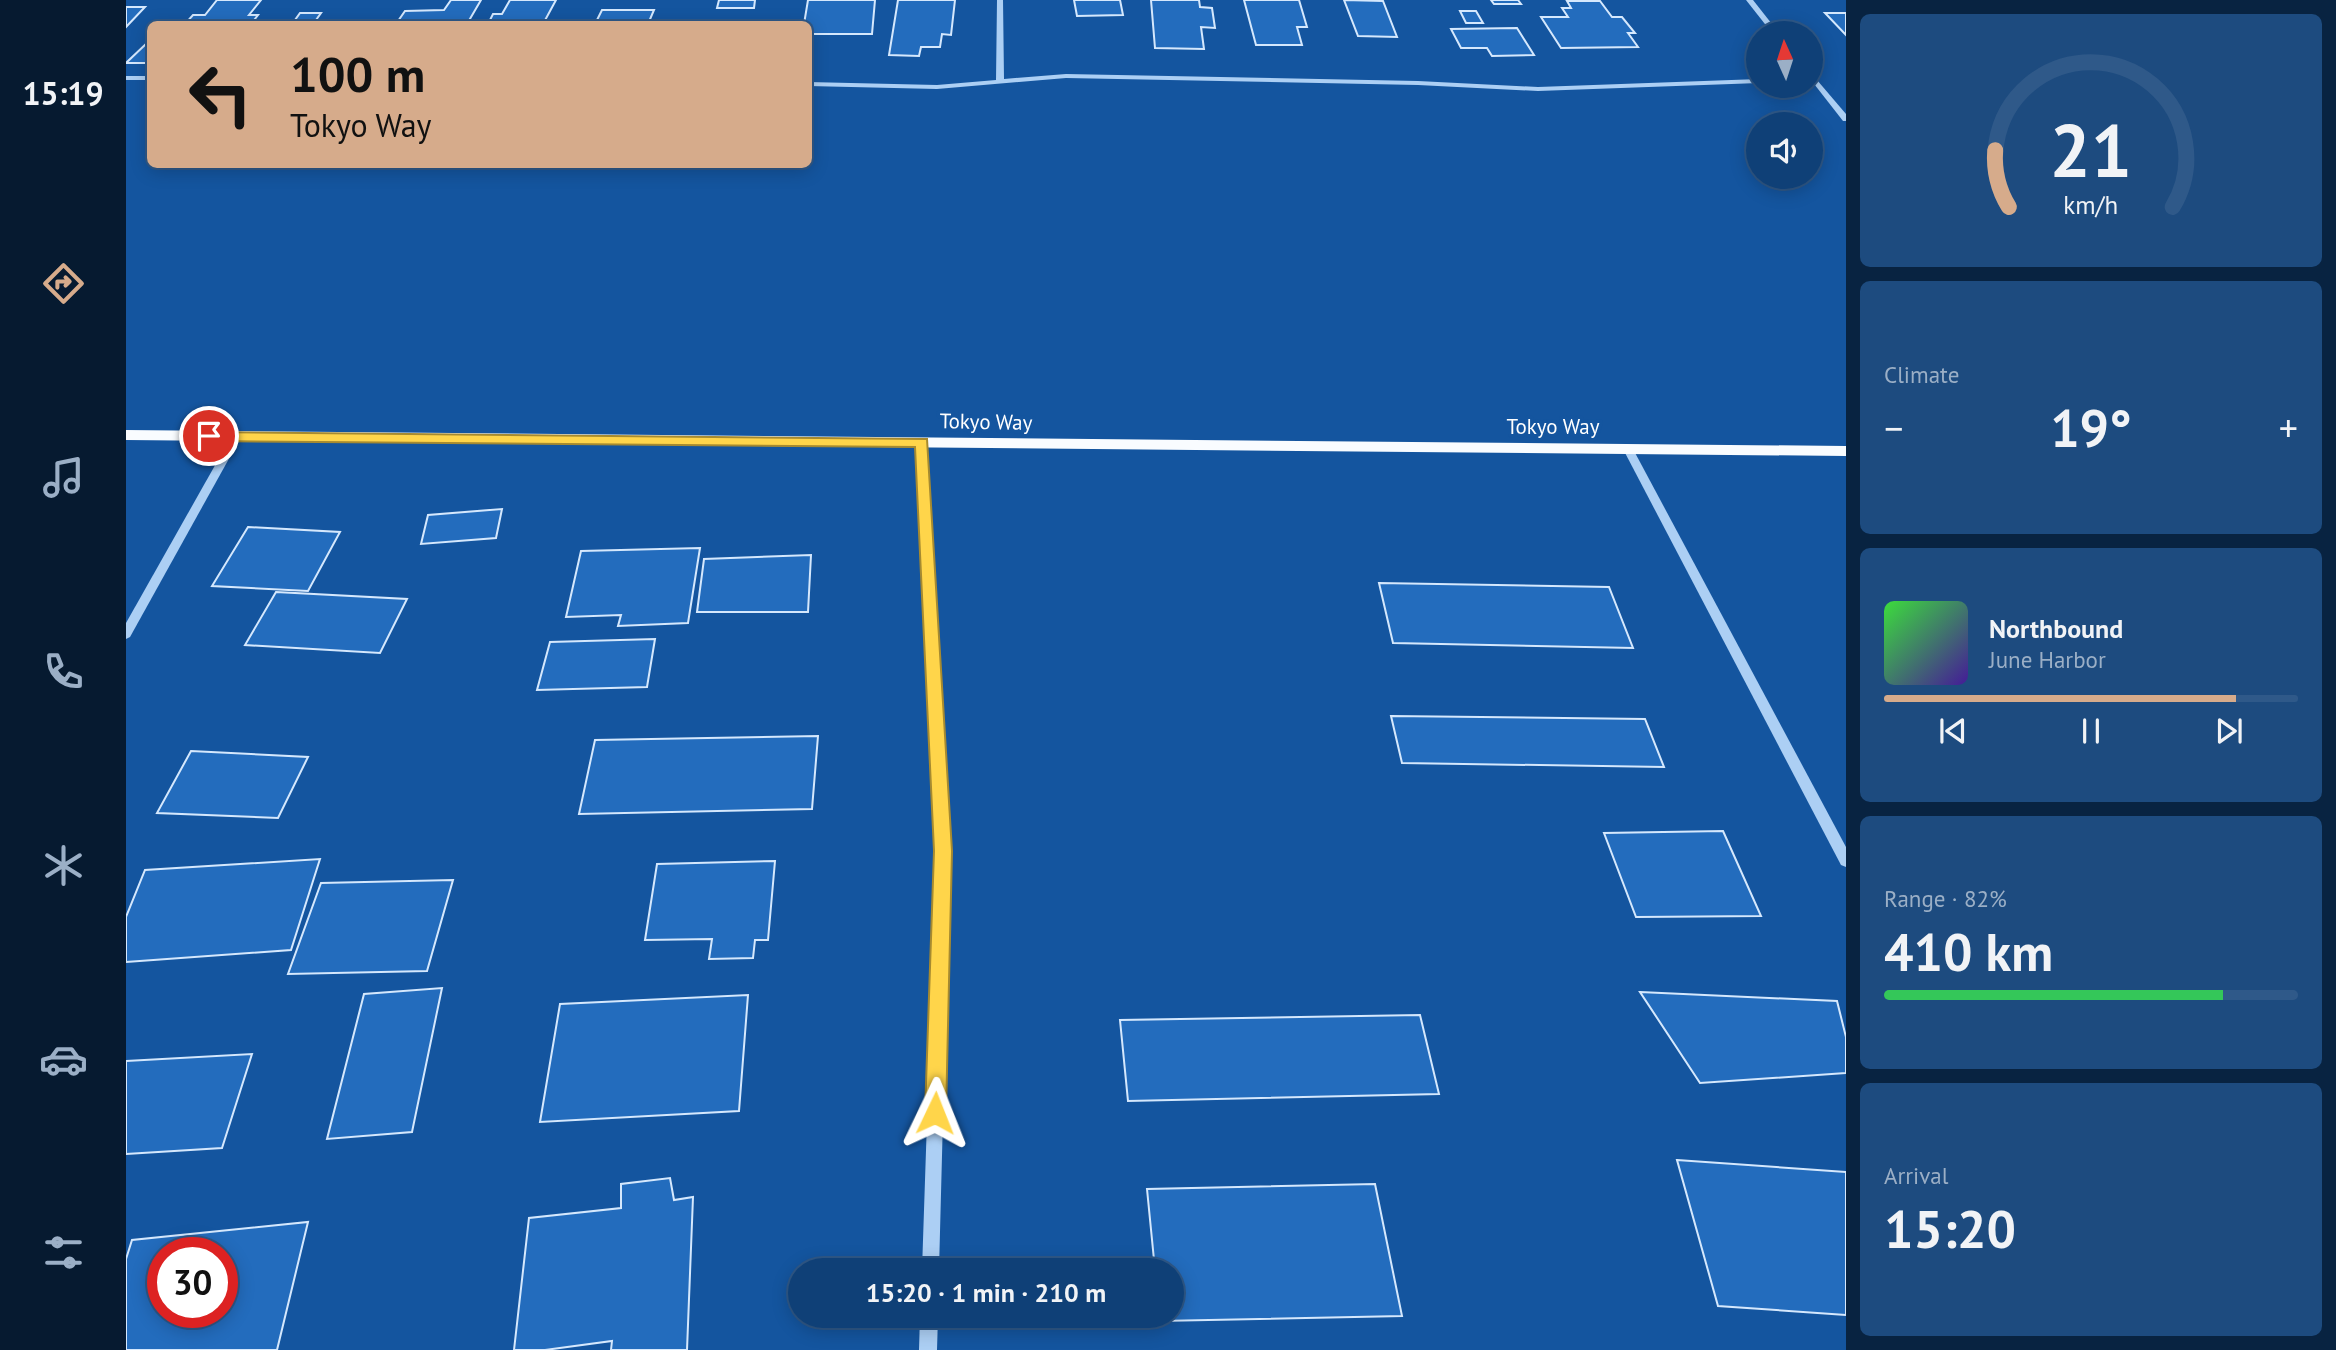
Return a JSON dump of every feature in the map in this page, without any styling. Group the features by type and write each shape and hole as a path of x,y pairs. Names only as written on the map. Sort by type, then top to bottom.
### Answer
{"main road":[{"name":"Tokyo Way","path":"126,435 1846,451"}],"street":[{"path":"1000,0 1000,81"},
{"path":"1749,0 1766,21"},
{"path":"812,84 937,87 1080,76 1418,83 1552,89 1746,82"},
{"path":"126,78 147,78"},
{"path":"1824,92 1846,119"},
{"path":"126,634 236,436"},
{"path":"922,443 943,851 931,1258"},
{"path":"1628,449 1846,862"},
{"path":"928,1350 929,1328"}],"building":[{"path":"217,0 261,0 249,15 258,15 253,21 188,21 193,15 205,15"},
{"path":"451,0 481,0 469,21 398,21 405,11 444,10"},
{"path":"510,0 556,0 545,21 490,21 493,14 502,14"},
{"path":"719,0 755,0 754,8 717,8"},
{"path":"808,0 875,0 872,34 812,34 812,21 804,21"},
{"path":"898,0 955,0 951,35 942,34 940,47 921,47 919,56 889,55"},
{"path":"1074,0 1120,0 1123,15 1077,16"},
{"path":"1151,0 1199,0 1200,7 1212,8 1215,28 1201,27 1204,49 1155,48"},
{"path":"1244,0 1299,0 1307,27 1297,27 1302,45 1256,45"},
{"path":"1344,0 1383,1 1397,37 1358,36"},
{"path":"1491,0 1518,0 1521,4 1494,4"},
{"path":"1567,1 1600,1 1612,17 1622,17 1635,33 1628,33 1638,47 1561,48 1541,17 1568,17 1562,8 1571,8"},
{"path":"126,7 145,7 126,27"},
{"path":"602,10 654,10 649,21 596,21"},
{"path":"1460,11 1476,11 1483,23 1466,23"},
{"path":"300,13 321,13 316,20 295,20"},
{"path":"1825,13 1846,13 1846,35"},
{"path":"285,20 322,20 321,21"},
{"path":"1517,28 1534,55 1492,56 1487,48 1461,48 1451,29"},
{"path":"147,43 147,63 126,63"},
{"path":"502,509 496,538 421,544 428,515"},
{"path":"248,527 340,532 308,591 212,586"},
{"path":"700,548 688,623 618,626 621,615 566,617 581,551"},
{"path":"811,555 808,612 697,612 704,559"},
{"path":"1379,583 1609,587 1633,648 1393,643"},
{"path":"276,592 407,599 380,653 245,645"},
{"path":"655,639 647,687 537,690 550,642"},
{"path":"1391,716 1645,719 1664,767 1402,763"},
{"path":"818,736 812,809 579,814 595,740"},
{"path":"191,751 308,757 278,818 157,813"},
{"path":"1723,831 1761,916 1636,917 1604,833"},
{"path":"320,859 291,950 126,962 126,917 145,870"},
{"path":"775,861 768,940 755,940 753,958 709,959 712,939 645,940 657,864"},
{"path":"453,880 427,971 288,974 321,883"},
{"path":"442,988 412,1132 327,1139 364,994"},
{"path":"1640,992 1837,1001 1846,1037 1846,1073 1700,1083"},
{"path":"748,995 739,1111 540,1122 560,1004"},
{"path":"1420,1015 1439,1094 1128,1101 1120,1020"},
{"path":"252,1054 222,1148 126,1154 126,1061"},
{"path":"1677,1160 1846,1172 1846,1315 1718,1306"},
{"path":"670,1178 674,1200 693,1197 687,1350 611,1350 612,1341 545,1350 514,1350 529,1218 621,1208 621,1184"},
{"path":"1375,1184 1402,1316 1184,1320 1184,1258 1154,1258 1147,1189"},
{"path":"308,1222 277,1350 126,1350 126,1259 132,1240 147,1238 147,1328 238,1328 238,1237 161,1237"}],"route":[{"path":"209,436 922,443 943,851 935,1113"}]}
